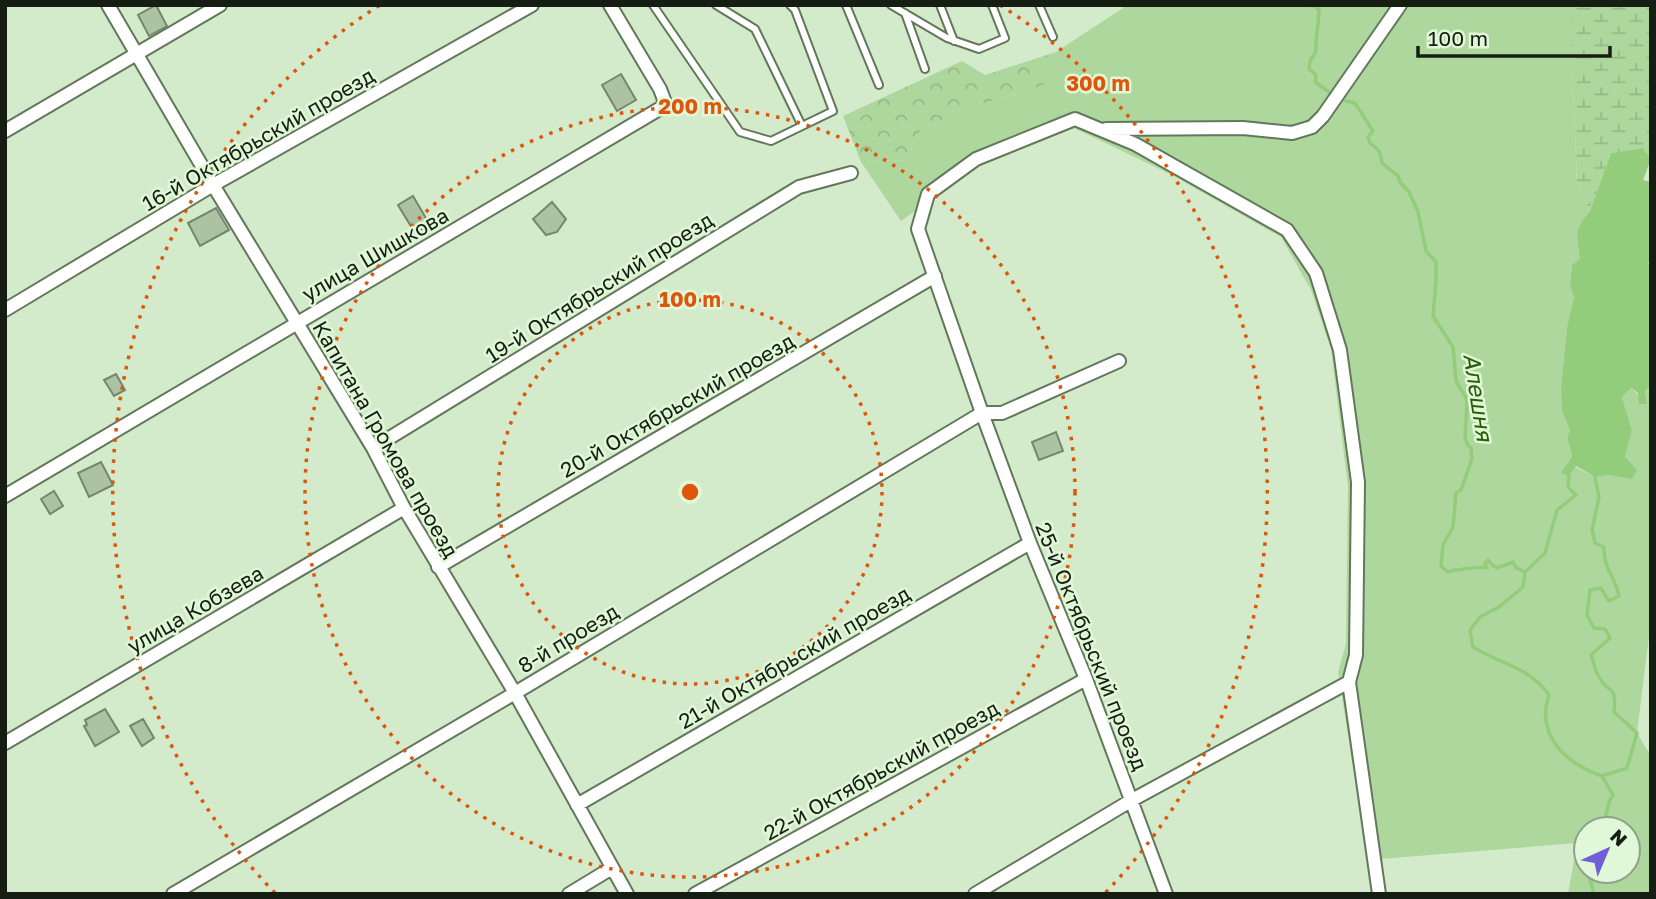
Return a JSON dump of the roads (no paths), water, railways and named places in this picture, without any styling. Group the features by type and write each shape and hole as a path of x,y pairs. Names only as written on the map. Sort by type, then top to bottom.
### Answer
{"street":[{"name":"Капитана Громова проезд","path":"107,5 373,449 438,567 515,692 627,894"},
{"path":"5,131 220,5"},
{"name":"16-й Октябрьский проезд","path":"5,310 213,185 532,5"},
{"name":"улица Шишкова","path":"5,496 666,105 660,89 610,5"},
{"path":"1099,129 1243,128 1292,134 1312,127 1323,116 1400,5"},
{"name":"25-й Октябрьский проезд","path":"1099,129 1075,119 976,159 928,194 918,229 1030,543 1086,679 1166,894"},
{"path":"1099,129 1135,144 1287,230 1316,272 1340,350 1358,482 1356,655 1349,682 1379,894"},
{"name":"19-й Октябрьский проезд","path":"373,449 799,187 851,173"},
{"name":"20-й Октябрьский проезд","path":"438,567 935,276"},
{"path":"982,413 1002,413 1119,361"},
{"name":"8-й проезд","path":"173,894 982,413"},
{"name":"улица Кобзева","path":"5,743 404,508"},
{"name":"21-й Октябрьский проезд","path":"577,805 1030,543"},
{"name":"22-й Октябрьский проезд","path":"695,894 1086,679"},
{"path":"975,894 1132,800 1349,682"},
{"path":"569,894 612,868"}],"lane":[{"path":"653,5 740,132 771,141 833,111 795,10 790,5"},
{"path":"716,5 755,29 802,126"},
{"path":"846,5 879,85"},
{"path":"891,5 954,41 979,49 1005,38 992,5"},
{"path":"940,5 954,41"},
{"path":"1039,5 1053,37"},
{"path":"905,13 925,69"}],"waterway":[{"path":"1302,5 1314,6"},
{"name":"Алешня","path":"1314,5 1319,10 1319,15 1316,51 1309,69 1316,75 1315,82 1329,92"},
{"name":"Алешня","path":"1346,101 1355,103 1373,131 1368,137 1370,143 1379,151 1382,163 1398,176 1418,212 1426,251 1436,262 1433,316 1453,347 1456,381 1466,398 1465,436 1471,448 1472,459 1461,490 1456,493 1453,527 1443,545 1441,566 1448,572 1487,568 1485,563 1488,560 1497,568 1513,562 1516,568 1525,572 1523,587 1499,607 1480,617 1470,630 1473,647 1524,672 1542,686 1549,695 1546,723 1557,746 1577,764 1602,776 1613,795 1606,815"},
{"path":"1525,572 1545,553 1557,510 1576,495 1568,487 1569,476"},
{"path":"1595,477 1599,497 1592,530 1595,543 1604,547 1605,561 1619,596 1609,601 1601,588 1590,590 1587,615 1594,628 1605,629 1610,638 1591,655 1596,672 1613,693 1614,712 1637,733 1627,768 1602,776"},
{"name":"Алешня","path":"1592,885 1594,894"}]}
